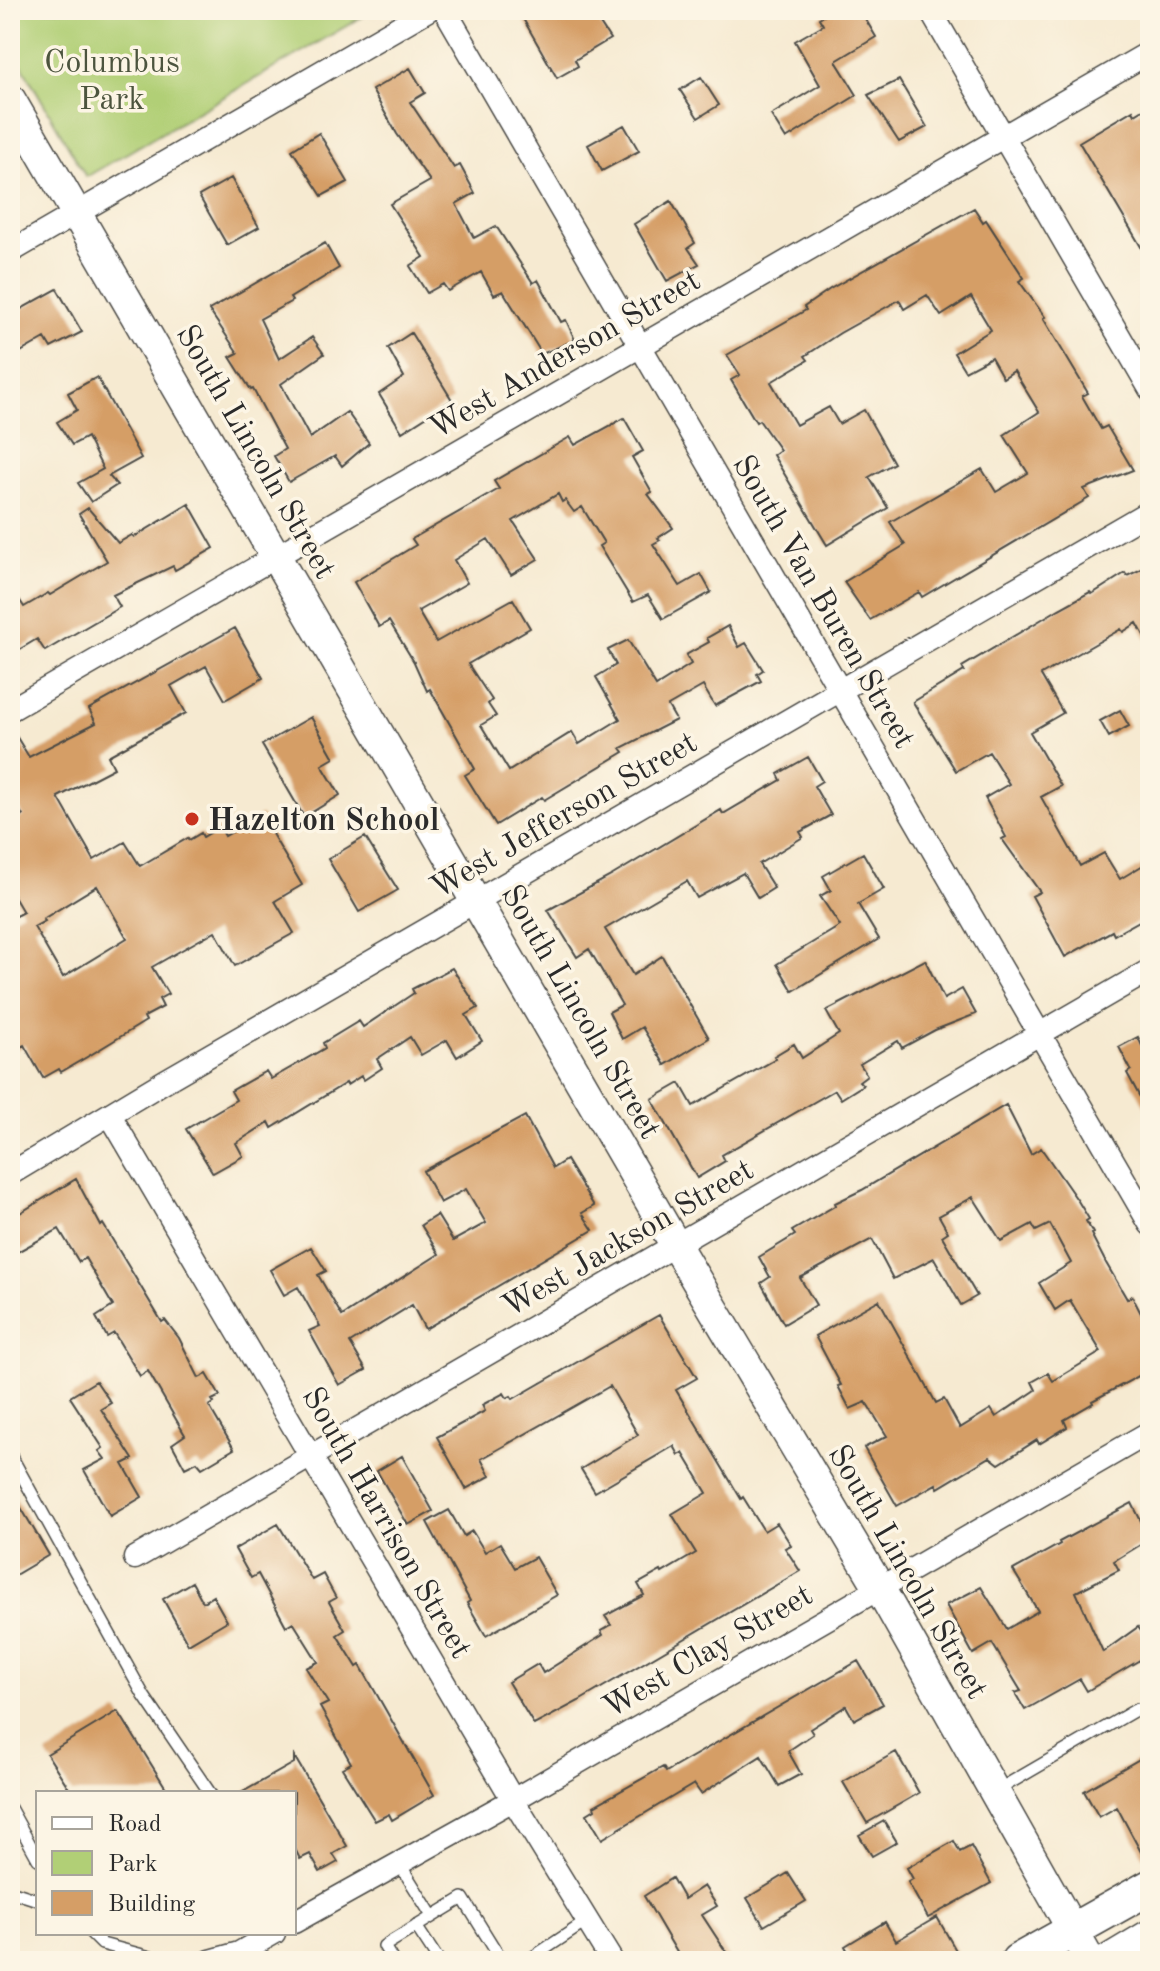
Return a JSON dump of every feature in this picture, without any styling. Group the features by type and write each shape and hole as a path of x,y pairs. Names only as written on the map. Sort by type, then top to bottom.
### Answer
{"main road":[{"path":"1018,1961 1150,1887"},
{"path":"1110,1961 1150,1937"}],"street":[{"path":"10,252 428,10"},
{"name":"South Van Buren Street","path":"445,10 1150,1224"},
{"path":"930,10 1150,389"},
{"name":"West Anderson Street","path":"10,710 1150,52"},
{"name":"South Lincoln Street","path":"10,99 676,1246 879,1587 1090,1961"},
{"name":"West Jefferson Street","path":"10,1174 1150,511"},
{"name":"West Jackson Street","path":"135,1558 1150,970"},
{"name":"South Harrison Street","path":"110,1115 513,1800 612,1961"},
{"name":"West Clay Street","path":"296,1921 513,1800 1150,1432"},
{"path":"210,1961 239,1953 270,1935"}],"lane":[{"path":"10,1454 144,1696 209,1791"},
{"path":"996,1792 1137,1709"},
{"path":"10,1808 36,1855"},
{"path":"399,1863 432,1916"},
{"path":"10,1891 36,1899"},
{"path":"393,1961 384,1946 463,1898 502,1961"},
{"path":"527,1961 587,1921"},
{"path":"416,1926 439,1961"},
{"path":"93,1935 102,1944 165,1961"}],"green space":[{"name":"Columbus Park","path":"10,10 374,10 86,177 10,45"}],"building":[{"path":"518,10 591,10 610,39 575,60 578,66 557,78"},
{"path":"833,10 860,10 876,37 836,61 857,95 786,139 771,115 820,85 795,41 823,25 819,18"},
{"path":"410,68 425,93 410,102 454,168 460,165 475,193 456,204 474,238 496,226 533,283 538,280 561,322 566,320 575,340 542,354 503,291 494,295 481,272 448,291 443,284 427,293 410,266 424,257 390,204 430,181 397,134 372,90"},
{"path":"701,77 719,105 698,118 680,90"},
{"path":"899,80 927,127 899,142 868,95"},
{"path":"1150,105 1150,262 1079,142 1133,110 1135,114"},
{"path":"624,125 639,151 602,171 588,145"},
{"path":"319,133 348,182 322,196 292,150"},
{"path":"231,178 259,227 227,245 199,196"},
{"path":"671,201 695,243 688,248 699,264 667,281 634,224"},
{"path":"974,208 983,222 986,220 1024,278 1019,281 1045,317 1088,393 1082,396 1101,429 1107,426 1133,470 1084,489 1089,498 922,597 919,592 870,620 844,582 905,545 890,522 982,469 996,492 1028,473 1004,435 1039,412 1014,371 1003,378 991,357 965,371 954,353 991,330 971,297 941,316 927,295 904,309 899,300 840,333 805,356 808,360 771,382 796,425 829,407 839,424 864,410 894,463 869,477 888,508 827,545 773,455 780,450 759,420 756,422 731,380 740,375 727,355 806,310 804,307 830,289"},
{"path":"325,243 339,268 260,319 279,359 312,337 324,354 281,384 310,438 347,412 369,443 342,466 335,456 289,482 274,456 285,449 253,389 230,357 238,353 209,310"},
{"path":"57,289 82,332 51,348 45,338 10,358 10,315"},
{"path":"411,333 452,400 402,432 379,394 404,377 388,348"},
{"path":"97,377 141,458 109,476 117,485 91,502 78,483 103,469 87,437 72,445 57,422 77,410 68,393"},
{"path":"624,418 643,451 632,457 652,492 648,494 673,528 653,544 680,586 701,574 711,592 663,619 648,595 633,602 599,546 604,543 582,507 574,512 558,494 513,521 538,559 511,575 488,539 454,560 467,583 418,611 436,642 513,599 530,628 468,664 492,700 488,704 496,716 481,725 509,771 572,732 579,744 620,719 596,677 616,665 608,650 628,640 656,686 691,664 686,655 728,626 739,647 746,643 763,670 757,674 761,681 715,706 703,686 668,706 676,720 621,748 624,752 496,825 465,775 475,769 430,689 427,691 414,662 389,621 379,627 354,582 416,545 412,539 499,489 494,481 570,437 575,445"},
{"path":"189,504 214,548 175,570 173,566 113,595 120,607 45,651 37,639 10,655 10,585 24,607 107,561 79,514 88,508 118,543 132,535 134,537"},
{"path":"1150,565 1150,646 1137,623 1041,675 1063,713 1030,732 1061,786 1041,797 1080,866 1104,853 1120,879 1150,861 1150,915 1114,935 1112,931 1065,957 1032,896 1040,892 1002,839 1006,837 985,798 1009,784 989,752 956,771 913,702 964,671 962,667 1059,609 1090,592 1092,594 1125,573 1127,576"},
{"path":"235,628 263,678 225,700 206,666 171,686 186,713 108,756 114,768 58,797 94,860 125,842 140,866 188,838 201,833 203,837 220,827 225,836 261,815 302,885 275,901 294,933 235,966 215,931 152,967 168,994 159,999 163,1007 92,1054 61,1072 59,1069 43,1078 24,1045 10,1053 10,919 23,912 10,890 10,824 23,816 10,794 10,726 29,757 96,723 89,709","holes":["97,886 127,938 63,977 34,927"]},
{"path":"1120,710 1129,726 1109,737 1100,721"},
{"path":"311,717 334,758 322,765 340,795 304,817 262,745"},
{"path":"808,757 822,781 814,786 831,815 800,832 803,837 759,864 774,888 758,898 743,873 697,898 687,881 605,929 633,975 662,956 709,1038 665,1065 642,1027 622,1039 609,1012 622,1005 589,949 577,957 548,910 721,810 723,814 781,780 778,774"},
{"path":"365,837 398,890 359,912 328,859"},
{"path":"863,853 884,889 858,904 879,939 793,991 777,964 840,926 820,896 831,890 823,876"},
{"path":"925,960 944,999 962,989 976,1014 935,1030 902,1048 898,1041 860,1064 867,1075 859,1081 863,1085 841,1099 835,1090 722,1155 725,1161 697,1178 652,1099 680,1083 693,1106 776,1059 774,1056 794,1044 802,1058 839,1034 826,1011"},
{"path":"452,968 478,1008 466,1015 482,1041 457,1057 447,1040 421,1055 410,1037 377,1059 382,1068 364,1080 361,1076 346,1083 272,1128 269,1122 236,1143 243,1156 213,1173 186,1129 236,1100 231,1091 266,1071 271,1079 325,1048 323,1043 359,1021 363,1027 414,993 412,989"},
{"path":"1138,1037 1142,1046 1150,1042 1150,1116 1127,1073 1131,1070 1119,1047"},
{"path":"1006,1105 1031,1154 1041,1148 1078,1201 1089,1219 1086,1221 1091,1234 1106,1263 1127,1299 1132,1296 1150,1331 1150,1370 1092,1401 1064,1420 1067,1427 1039,1444 1037,1440 999,1464 990,1457 938,1488 936,1484 897,1506 864,1448 887,1436 866,1402 850,1409 815,1336 879,1300 936,1403 944,1399 960,1428 991,1409 996,1417 1036,1390 1032,1382 1048,1373 1053,1381 1101,1352 1070,1300 1055,1310 1039,1283 1071,1263 1050,1224 1036,1231 1032,1224 1001,1241 973,1197 939,1216 948,1232 942,1236 977,1296 961,1305 934,1258 893,1279 872,1239 800,1278 816,1305 784,1324 761,1283 770,1277 759,1257 795,1235 792,1231 835,1203"},
{"path":"525,1116 553,1168 566,1160 594,1206 582,1213 593,1230 425,1329 412,1305 350,1343 366,1370 339,1385 309,1331 320,1326 298,1287 284,1295 270,1270 311,1247 326,1271 318,1275 342,1316 439,1254 421,1225 437,1215 453,1241 486,1223 466,1189 440,1203 423,1171"},
{"path":"76,1179 101,1226 103,1224 162,1322 165,1320 179,1338 199,1378 207,1374 220,1396 212,1400 214,1403 209,1406 234,1449 202,1468 197,1462 185,1468 172,1444 185,1435 148,1371 140,1376 114,1333 107,1337 96,1317 113,1306 85,1258 79,1262 59,1229 10,1256 10,1219"},
{"path":"659,1315 697,1378 676,1390 741,1499 743,1497 764,1531 777,1523 791,1545 785,1548 800,1571 534,1725 508,1682 538,1664 543,1673 603,1635 601,1631 611,1625 605,1616 644,1595 638,1584 696,1553 672,1514 707,1493 683,1453 679,1455 674,1446 595,1492 581,1469 638,1435 610,1386 481,1459 490,1476 466,1489 437,1437 485,1411 482,1405 504,1393 507,1398 511,1396 513,1399"},
{"path":"96,1381 111,1403 101,1409 133,1459 123,1464 142,1497 110,1516 84,1470 105,1459 99,1451 103,1448 70,1397"},
{"path":"402,1456 433,1511 408,1525 377,1471"},
{"path":"10,1489 49,1555 10,1578"},
{"path":"1132,1503 1150,1539 1114,1561 1119,1570 1076,1592 1103,1652 1138,1627 1150,1643 1150,1654 1087,1691 1080,1679 1025,1710 1015,1693 1021,1691 992,1643 973,1654 946,1605 981,1587 1007,1629 1038,1611 1013,1570"},
{"path":"449,1510 464,1536 472,1531 485,1552 500,1543 515,1568 535,1557 557,1595 486,1636 427,1522"},
{"path":"278,1524 312,1580 323,1574 336,1598 329,1602 345,1630 337,1635 357,1667 360,1665 434,1795 392,1820 389,1814 375,1821 342,1768 351,1763 320,1707 328,1703 306,1668 318,1662 293,1622 286,1626 258,1574 251,1578 235,1549"},
{"path":"192,1582 203,1602 213,1596 227,1621 188,1644 163,1599"},
{"path":"858,1661 883,1704 854,1720 846,1706 810,1729 813,1734 788,1751 801,1774 779,1786 761,1756 701,1794 694,1784 602,1839 587,1814 595,1809 594,1806 663,1767 666,1772"},
{"path":"118,1711 168,1791 71,1791 47,1754"},
{"path":"896,1752 919,1793 867,1823 843,1782"},
{"path":"1150,1753 1150,1788 1143,1792 1150,1804 1149,1867 1117,1807 1099,1817 1084,1791"},
{"path":"294,1756 347,1846 333,1854 338,1862 320,1872 310,1854 300,1859 296,1851 296,1791 245,1791 294,1763"},
{"path":"884,1821 897,1842 872,1856 859,1835"},
{"path":"954,1841 960,1852 971,1846 991,1883 928,1918 908,1882 913,1879 907,1868"},
{"path":"788,1873 806,1901 764,1926 747,1898"},
{"path":"672,1878 684,1899 704,1886 717,1906 702,1915 732,1961 682,1961 644,1896"},
{"path":"937,1917 962,1961 853,1961 845,1946 885,1922 896,1941"}],"place":[{"name":"Hazelton School","path":"192,819"}]}
